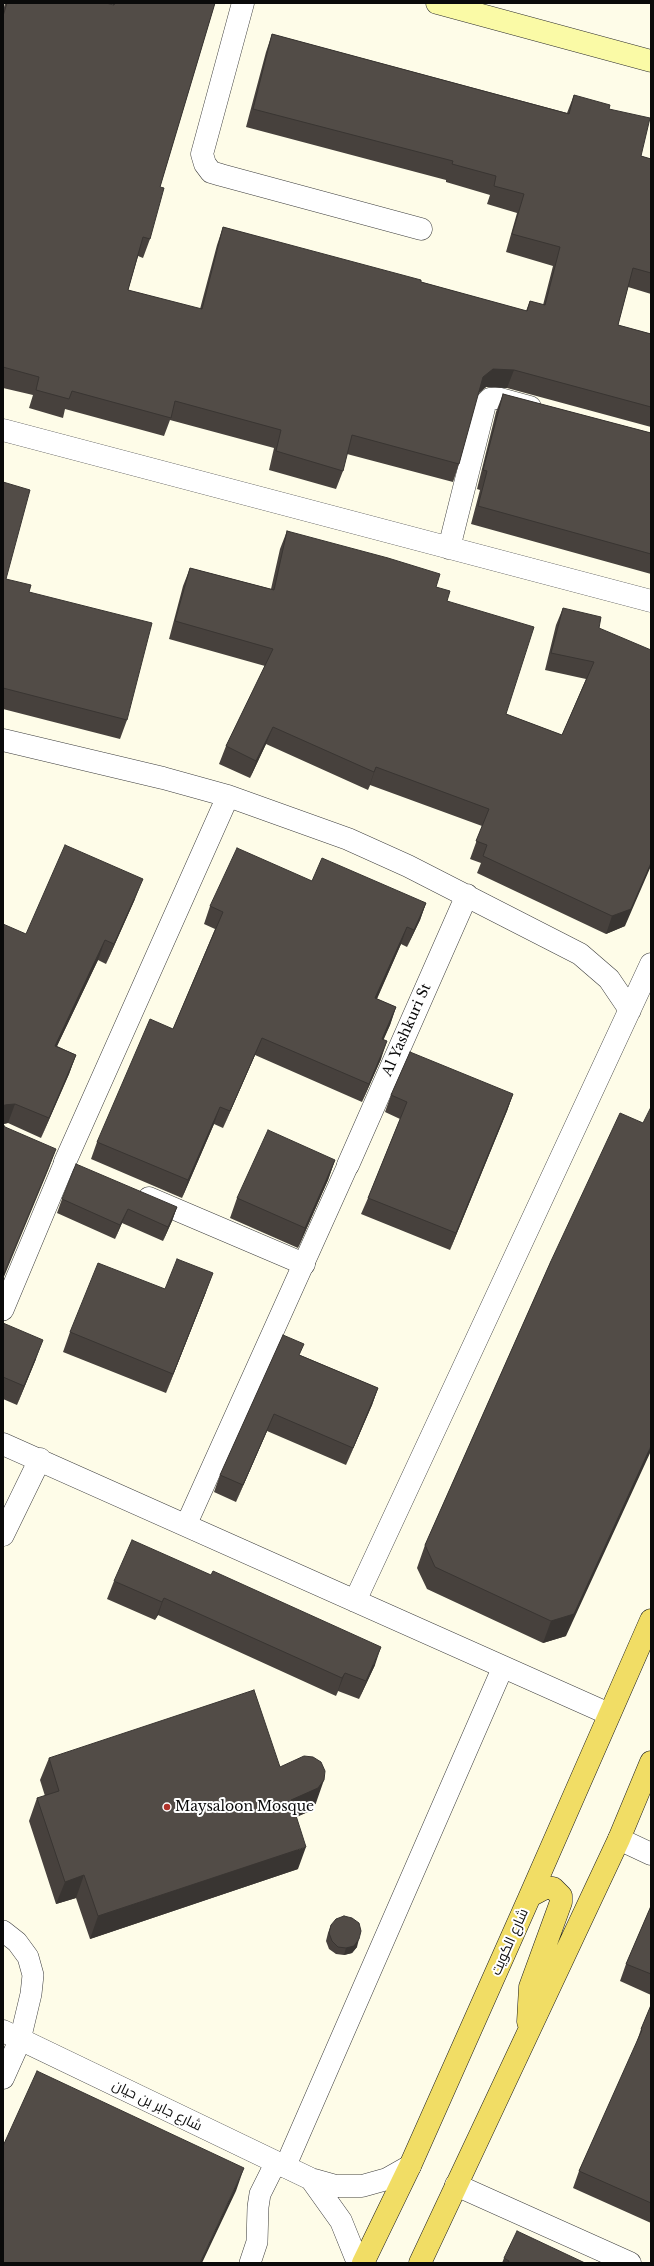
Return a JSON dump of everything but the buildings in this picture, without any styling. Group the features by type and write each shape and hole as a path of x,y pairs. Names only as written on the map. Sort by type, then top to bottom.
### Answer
{"main road":[{"path":"436,3 651,61"},
{"name":"شارع الكويت","path":"363,2263 410,2166 651,1620"},
{"path":"420,2263 619,1839 651,1762"},
{"path":"528,2031 530,1987 561,1902 561,1896 553,1888 547,1887 530,1896"}],"street":[{"path":"243,3 202,154 204,164 211,172 221,176 422,229"},
{"path":"449,548 485,404 490,399 497,398 548,412"},
{"path":"3,430 651,601"},
{"path":"3,740 163,778 228,796 348,839 467,895 580,954 609,979 630,1010"},
{"path":"65,1162 228,796"},
{"name":"Al Yashkuri St","path":"348,1165 467,895"},
{"path":"355,1601 651,964"},
{"path":"44,1153 86,1171"},
{"path":"130,1190 304,1264"},
{"path":"3,1444 40,1459 609,1714"},
{"path":"3,1535 40,1459"},
{"path":"619,1839 651,1854"},
{"path":"3,2078 12,2036"},
{"name":"شارع جابر بن حيان","path":"12,2036 311,2179 336,2186 362,2186 387,2179 410,2166"},
{"name":"شارع جابر بن حيان","path":"311,2179 341,2221 358,2263"},
{"path":"456,2186 630,2263"}],"lane":[{"path":"3,1310 65,1162"},
{"path":"186,1525 348,1165"},
{"path":"250,2263 257,2242 260,2194 281,2165 503,1666"},
{"path":"3,1931 18,1942 28,1957 33,1975 31,1994 12,2036"}],"place":[{"name":"Maysaloon Mosque","path":"167,1807"}]}
